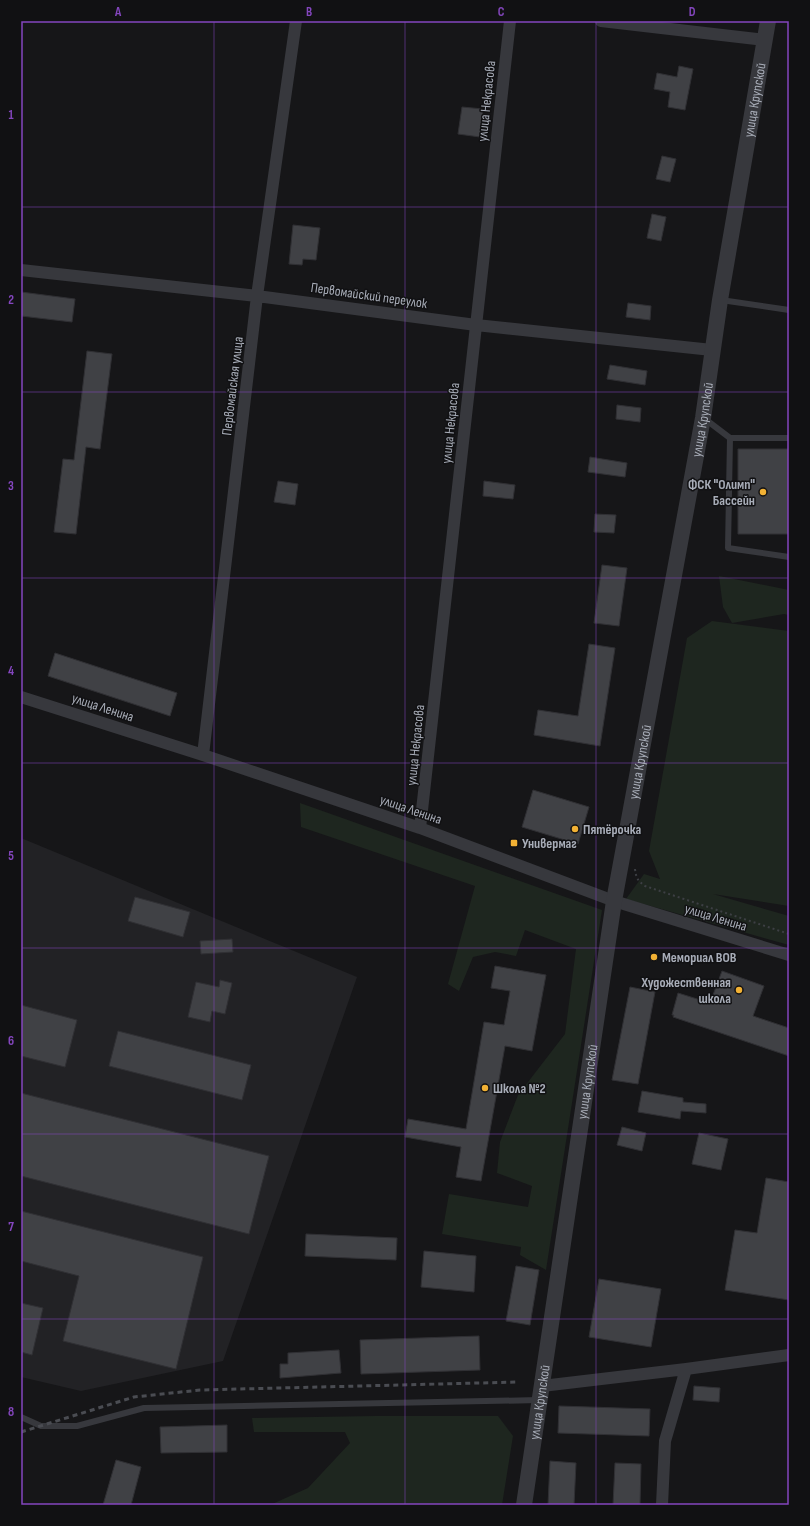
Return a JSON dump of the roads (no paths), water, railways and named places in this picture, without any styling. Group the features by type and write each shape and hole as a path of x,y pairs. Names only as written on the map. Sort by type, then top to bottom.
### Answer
{"street":[{"name":"Первомайская улица","path":"203,755 257,296 296,21"},
{"name":"улица Некрасова","path":"420,828 510,21"},
{"path":"601,21 765,40"},
{"name":"улица Крупской","path":"524,1505 614,901 703,418 720,300 768,21"},
{"name":"Первомайский переулок","path":"21,270 257,296 476,325 712,350"},
{"name":"улица Ленина","path":"21,697 203,755 420,828 614,901 789,955"},
{"path":"541,1393 686,1369 789,1355"},
{"path":"662,1505 665,1441 686,1369"}],"lane":[{"path":"720,300 789,310"},
{"path":"703,418 730,438 789,438"},
{"path":"730,438 728,548 789,557"},
{"path":"21,1417 41,1426 76,1426 144,1408 541,1393"}],"railway":[{"path":"21,1432 134,1397 200,1390 519,1382"}],"place":[{"name":"ФСК \"Олимп\" Бассейн","path":"763,492"},
{"name":"Пятёрочка","path":"575,829"},
{"name":"Универмаг","path":"514,843"},
{"name":"Мемориал ВОВ","path":"654,957"},
{"name":"Художественная школа","path":"739,990"},
{"name":"Школа №2","path":"485,1088"}]}
